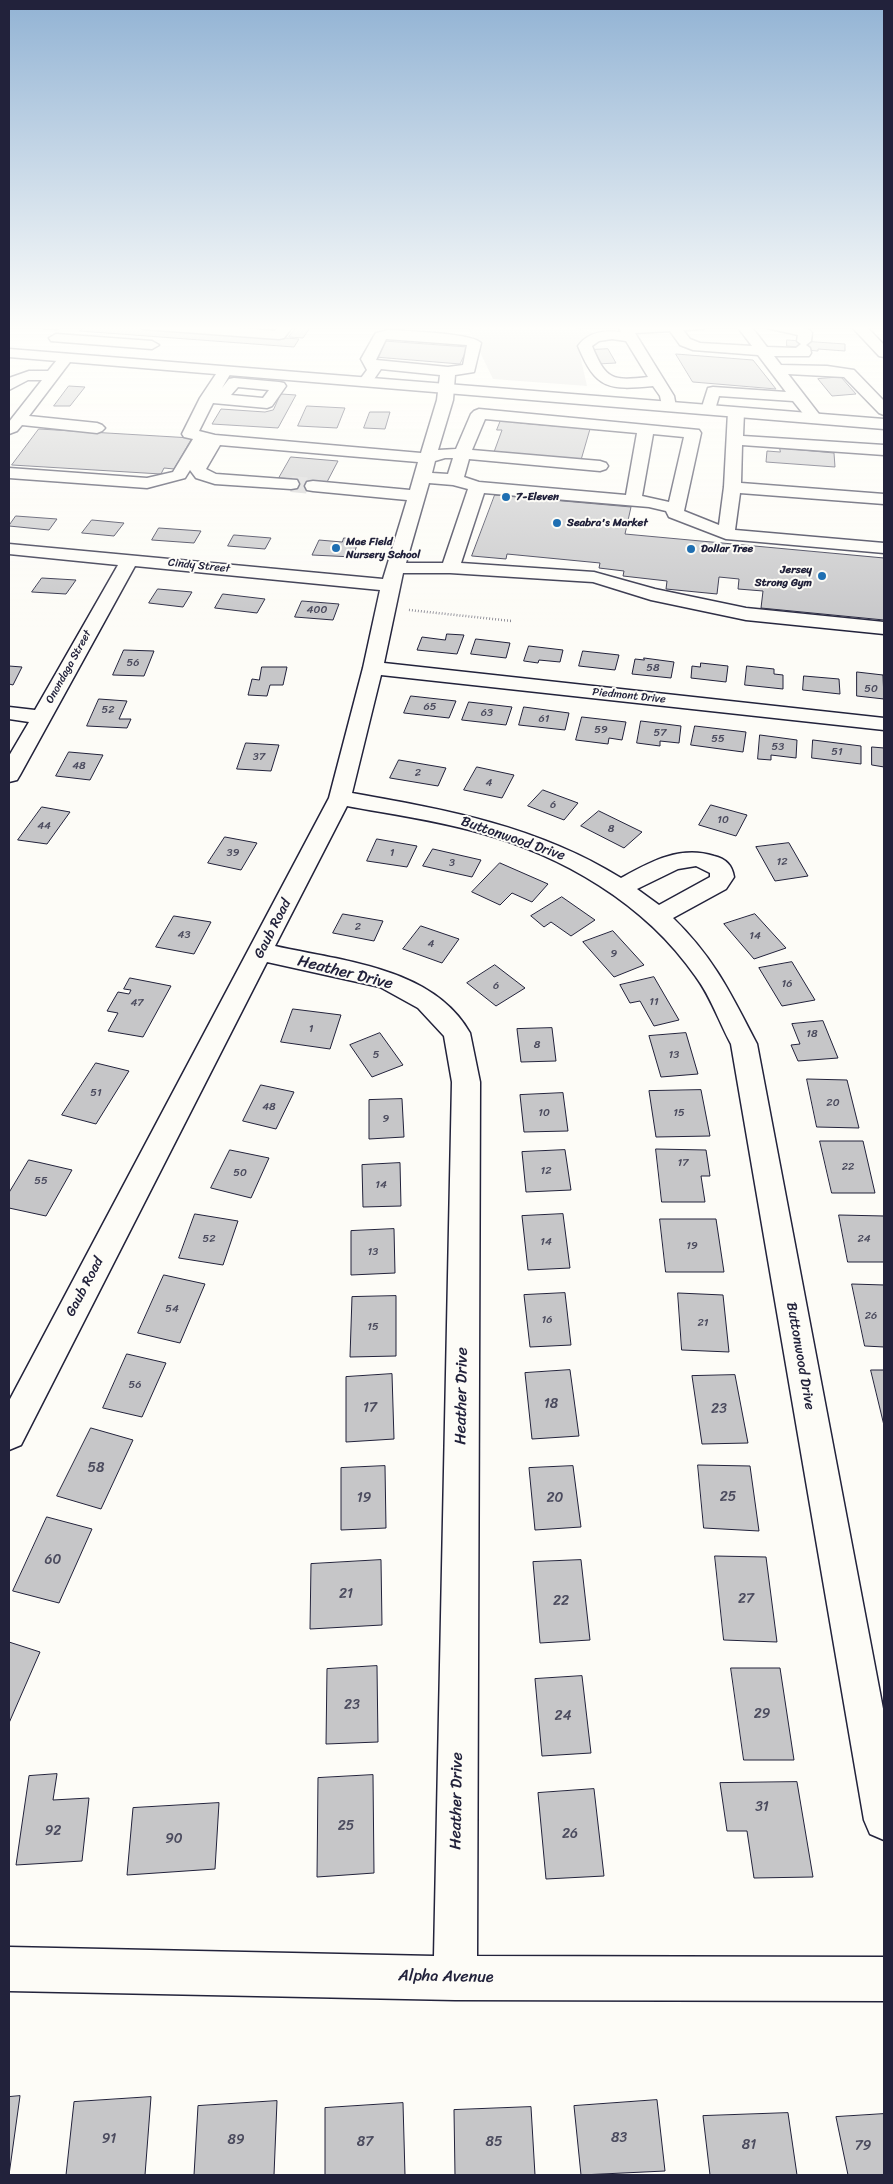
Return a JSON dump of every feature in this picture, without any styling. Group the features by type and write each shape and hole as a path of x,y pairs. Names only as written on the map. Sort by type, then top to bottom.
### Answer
{"street":[{"path":"9,446 17,436 13,427"},
{"path":"52,427 97,428"},
{"path":"195,427 190,434 208,439 270,444 422,477"},
{"name":"Gaub Road","path":"9,1434 340,798 373,668 392,576 435,427"},
{"path":"458,467 474,427"},
{"path":"593,497 610,427"},
{"path":"621,427 693,433 675,513"},
{"path":"726,534 732,487 735,427"},
{"path":"633,500 646,429"},
{"path":"208,439 204,460 199,472 206,477 292,484"},
{"path":"9,473 147,483 179,475 208,439"},
{"path":"735,440 884,450"},
{"path":"260,460 270,444"},
{"path":"422,477 445,453 477,487 650,502 672,508 675,513 726,534 884,548"},
{"path":"204,460 221,461"},
{"path":"352,490 366,465"},
{"path":"313,486 352,490 422,477 458,467 598,473"},
{"path":"733,470 752,471"},
{"path":"450,568 477,487"},
{"path":"732,487 884,499"},
{"name":"Cindy Street","path":"9,549 392,576 450,568 594,577 651,594 746,614 884,628"},
{"name":"Onondaga Street","path":"9,775 130,559"},
{"name":"Piedmont Drive","path":"373,668 884,724"},
{"path":"9,713 42,717"},
{"name":"Buttonwood Drive","path":"340,798 446,817 490,828 573,860 620,888 657,917 685,945 706,971 744,1044 884,1820"},
{"path":"620,888 674,862 687,858 699,858 713,862 722,869 722,877 718,883 657,917"},
{"name":"Heather Drive","path":"261,952 387,980 427,1001 457,1033 466,1082 455,1978"},
{"name":"Alpha Avenue","path":"9,1969 455,1978 884,1979"}],"path":[{"path":"409,610 512,620"}],"building":[{"path":"364,427 386,427 385,429"},
{"path":"498,427 566,427 590,429 581,460 494,452 502,430 497,430"},
{"path":"39,429 192,438 174,469 164,468 161,474 12,465"},
{"path":"780,448 834,453 835,467 766,462 767,451 780,452"},
{"path":"291,457 338,461 327,482 316,481 311,489 290,488 294,479 279,478"},
{"path":"495,495 631,507 625,534 884,558 884,620 761,608 763,591 738,589 739,579 719,577 717,594 666,589 667,581 623,576 624,571 599,568 600,563 507,554 506,559 472,556"},
{"path":"16,516 57,519 49,530 9,526"},
{"path":"92,520 124,523 114,536 82,533"},
{"path":"159,528 201,531 194,543 152,540"},
{"path":"234,535 271,538 265,549 228,546"},
{"name":"Mae Field Nursery School","path":"344,538 359,539 353,557 312,555 319,540 342,542"},
{"path":"42,578 76,580 66,594 32,592"},
{"path":"158,589 192,592 183,607 149,603"},
{"path":"223,594 265,599 257,613 215,608"},
{"path":"302,601 339,604 333,620 295,617"},
{"path":"447,634 464,635 457,654 417,650 422,637 445,640"},
{"path":"476,639 510,643 506,658 471,654"},
{"path":"529,646 563,650 560,662 539,660 538,663 524,661"},
{"path":"124,650 154,651 144,676 113,675"},
{"path":"583,651 619,655 615,670 579,666"},
{"path":"644,658 674,662 671,678 632,674 635,659 644,660"},
{"path":"701,663 728,666 726,682 691,678 692,666 700,667"},
{"path":"9,666 22,667 13,685 9,684"},
{"path":"747,666 774,669 774,674 783,675 783,689 745,685"},
{"path":"262,667 287,667 283,685 270,685 267,696 248,695 252,679 259,680"},
{"path":"857,672 883,675 884,699 857,696"},
{"path":"804,676 839,679 840,694 803,690"},
{"path":"411,696 456,701 449,718 404,713"},
{"path":"99,699 127,701 119,719 131,719 127,728 87,726"},
{"path":"469,702 512,707 506,725 462,720"},
{"path":"524,707 569,713 565,730 519,725"},
{"path":"582,717 626,722 622,740 609,738 608,744 576,740"},
{"path":"641,721 681,726 679,743 660,741 660,746 637,743"},
{"path":"695,726 746,732 743,752 691,745"},
{"path":"760,735 797,740 796,758 771,755 771,760 758,759"},
{"path":"813,740 861,746 861,764 812,758"},
{"path":"246,743 279,745 271,771 237,769"},
{"path":"872,747 884,748 884,767 872,765"},
{"path":"69,752 103,755 90,780 56,776"},
{"path":"399,760 446,768 438,786 390,778"},
{"path":"477,767 514,775 502,798 464,790"},
{"path":"543,790 578,803 564,820 528,806"},
{"path":"711,805 747,815 736,836 699,825"},
{"path":"42,807 70,812 47,844 18,840"},
{"path":"599,811 642,832 624,848 581,826"},
{"path":"225,837 257,843 241,870 208,863"},
{"path":"377,839 417,846 407,867 367,861"},
{"path":"789,843 808,876 775,881 756,847"},
{"path":"433,849 481,860 472,877 423,866"},
{"path":"500,863 548,884 532,902 512,893 500,905 472,892"},
{"path":"562,897 595,920 571,936 551,922 544,927 531,916"},
{"path":"343,914 383,921 374,941 333,933"},
{"path":"755,914 786,948 754,959 724,924"},
{"path":"174,916 211,922 194,954 156,947"},
{"path":"421,926 459,939 442,963 403,949"},
{"path":"613,931 644,965 614,977 583,942"},
{"path":"792,962 815,1000 782,1006 759,968"},
{"path":"495,965 525,988 496,1006 467,983"},
{"path":"654,977 679,1020 654,1026 640,1001 630,1003 620,985"},
{"path":"130,978 171,986 143,1037 108,1031 118,1013 107,1011 118,992 129,994 131,990 124,989"},
{"path":"293,1009 341,1015 330,1049 281,1042"},
{"path":"823,1021 838,1058 798,1061 791,1045 800,1044 792,1024"},
{"path":"552,1028 556,1061 521,1062 517,1029"},
{"path":"380,1033 403,1065 372,1077 350,1045"},
{"path":"686,1033 698,1074 661,1077 649,1036"},
{"path":"96,1063 129,1071 96,1124 62,1115"},
{"path":"807,1079 847,1080 859,1128 817,1127"},
{"path":"261,1085 294,1092 276,1129 243,1121"},
{"path":"701,1090 710,1136 656,1137 649,1091"},
{"path":"563,1093 568,1131 524,1132 520,1095"},
{"path":"402,1099 404,1137 369,1139 369,1100"},
{"path":"820,1141 863,1141 875,1193 832,1193"},
{"path":"656,1149 706,1150 710,1176 701,1176 705,1202 662,1202"},
{"path":"230,1150 269,1158 251,1198 211,1188"},
{"path":"565,1150 571,1190 526,1192 522,1152"},
{"path":"29,1160 72,1170 46,1216 9,1208 9,1193"},
{"path":"400,1163 401,1206 363,1207 362,1165"},
{"path":"195,1214 238,1221 223,1265 179,1258"},
{"path":"563,1214 570,1268 528,1270 522,1216"},
{"path":"839,1215 884,1216 884,1262 848,1262"},
{"path":"660,1219 716,1219 724,1272 666,1272"},
{"path":"394,1229 395,1273 351,1275 351,1231"},
{"path":"164,1275 205,1284 180,1343 138,1333"},
{"path":"852,1284 884,1285 884,1347 865,1346"},
{"path":"565,1293 571,1345 530,1347 524,1295"},
{"path":"678,1293 723,1295 729,1352 682,1350"},
{"path":"396,1296 396,1356 350,1357 352,1297"},
{"path":"127,1354 166,1363 142,1417 103,1408"},
{"path":"570,1370 579,1436 532,1439 525,1373"},
{"path":"871,1370 884,1370 884,1425"},
{"path":"392,1374 394,1439 346,1442 346,1377"},
{"path":"735,1375 748,1443 702,1444 692,1376"},
{"path":"91,1428 133,1440 101,1509 57,1496"},
{"path":"698,1465 750,1466 759,1531 704,1528"},
{"path":"385,1466 386,1528 341,1530 341,1468"},
{"path":"573,1466 581,1527 535,1530 529,1468"},
{"path":"47,1517 92,1529 59,1603 13,1591"},
{"path":"715,1556 766,1557 777,1642 724,1640"},
{"path":"381,1560 382,1625 310,1629 311,1564"},
{"path":"581,1560 590,1640 540,1643 533,1562"},
{"path":"9,1642 40,1652 9,1723"},
{"path":"377,1666 378,1742 326,1744 327,1669"},
{"path":"731,1668 780,1668 794,1760 744,1760"},
{"path":"582,1676 591,1753 542,1756 535,1679"},
{"path":"57,1774 53,1800 89,1798 82,1861 16,1865 29,1776"},
{"path":"373,1775 374,1873 317,1877 318,1778"},
{"path":"797,1782 813,1877 754,1878 747,1831 727,1831 720,1783"},
{"path":"594,1789 604,1876 546,1879 538,1793"},
{"path":"219,1803 215,1869 127,1875 133,1808"},
{"path":"20,2096 9,2175 9,2097"},
{"path":"151,2097 145,2175 66,2175 74,2102"},
{"path":"657,2100 665,2171 581,2175 574,2106"},
{"path":"277,2101 274,2175 194,2175 198,2106"},
{"path":"403,2103 405,2175 325,2175 325,2108"},
{"path":"531,2107 535,2175 455,2175 454,2110"},
{"path":"788,2113 797,2175 710,2175 703,2116"},
{"path":"884,2114 884,2175 848,2175 836,2117"}],"tunnel":[{"path":"291,484 313,486"}],"place":[{"name":"7-Eleven","path":"506,497"},
{"name":"Seabra's Market","path":"557,523"},
{"name":"Mae Field Nursery School","path":"336,548"},
{"name":"Dollar Tree","path":"691,549"},
{"name":"Jersey Strong Gym","path":"822,576"}]}
